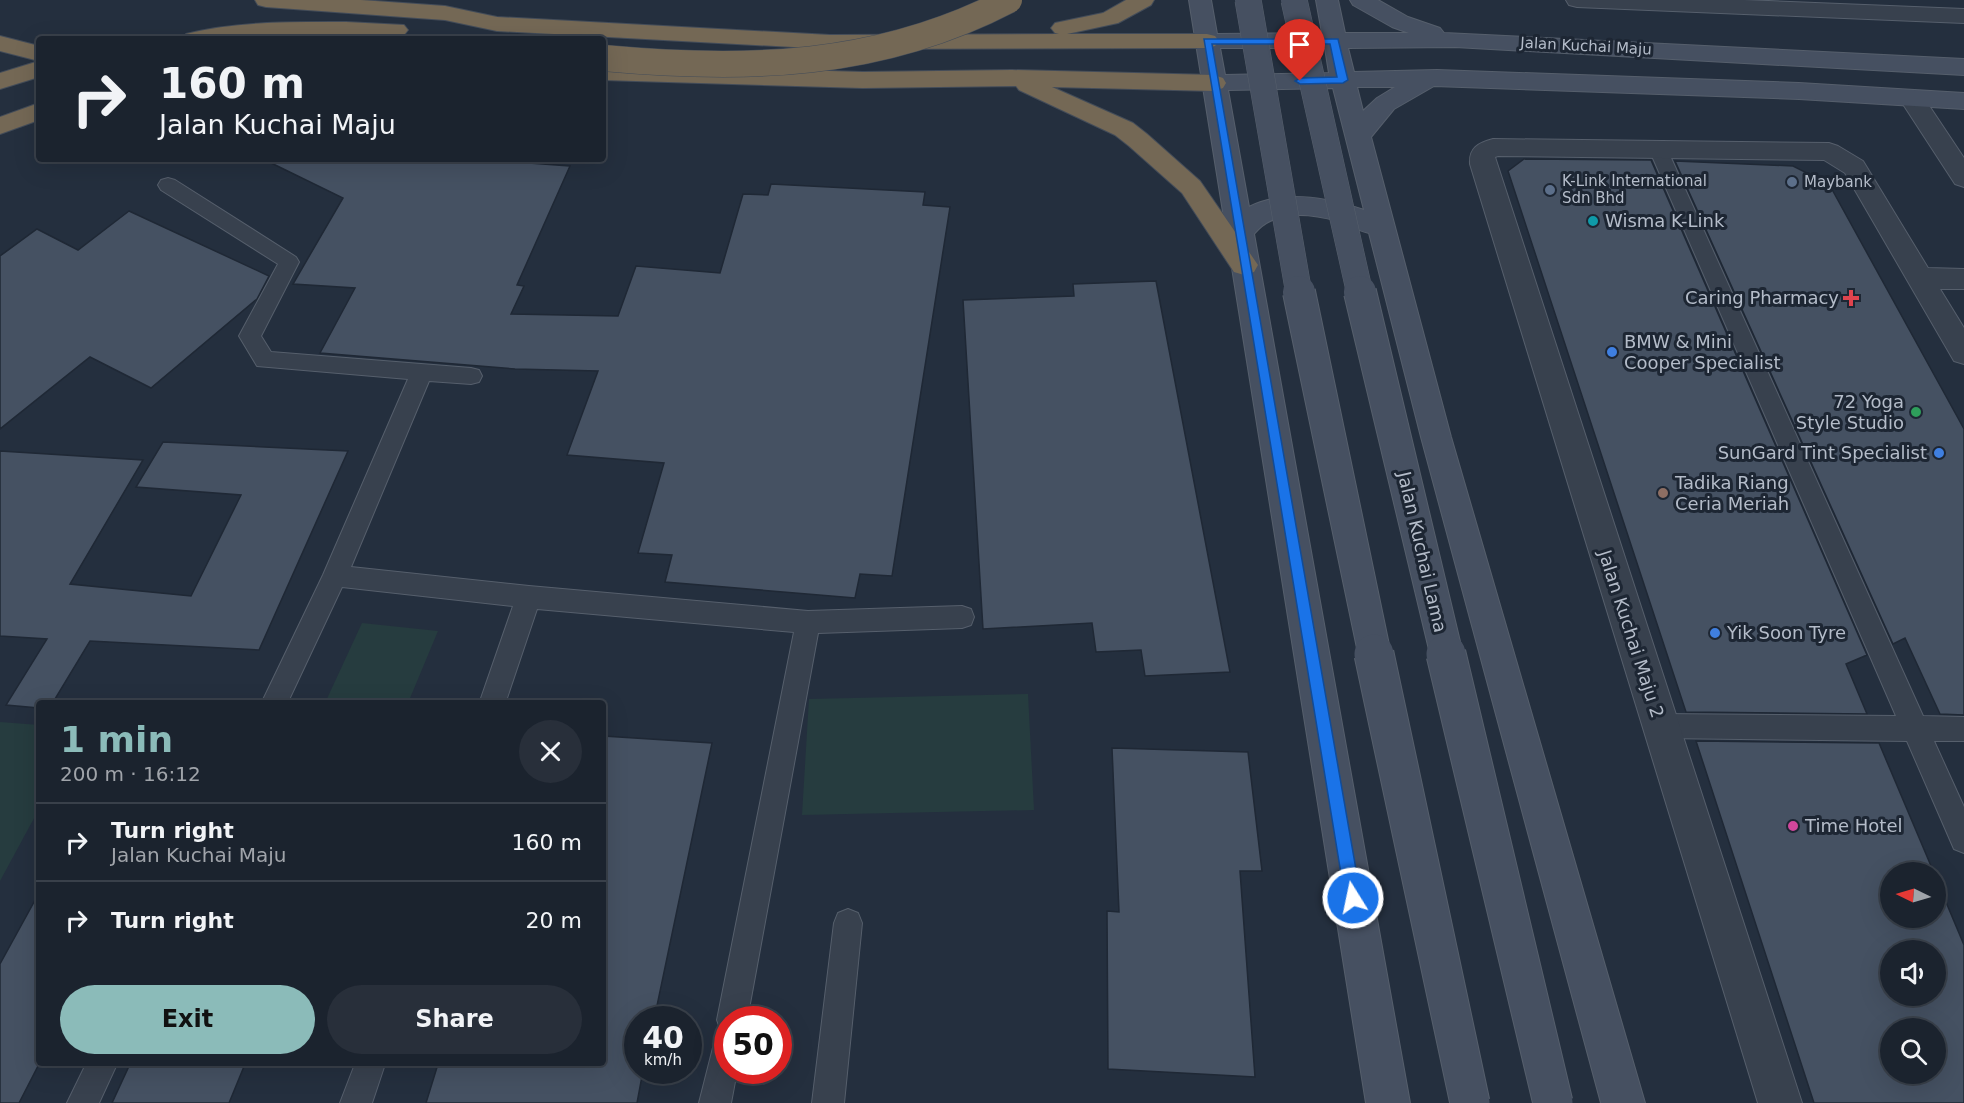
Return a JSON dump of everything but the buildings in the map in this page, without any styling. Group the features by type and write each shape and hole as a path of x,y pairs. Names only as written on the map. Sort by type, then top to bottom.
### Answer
{"highway":[{"path":"267,0 445,13 497,24 830,42 1207,41"},
{"path":"606,58 708,65 781,64 853,54 913,40 990,11 1009,0"},
{"path":"991,42 1110,18 1143,0"},
{"path":"224,36 275,31 428,31 497,24"},
{"path":"0,43 36,53"},
{"path":"0,81 36,70"},
{"path":"606,72 863,81 1012,78 1214,82"},
{"path":"1012,78 1124,129 1138,140 1191,187 1244,265"},
{"path":"0,126 36,112"},
{"path":"0,148 36,135"}],"main road":[{"path":"1200,0 1388,1103"},
{"path":"1248,0 1308,344 1470,1103"},
{"name":"Jalan Kuchai Lama","path":"1294,0 1352,260 1553,1103"},
{"path":"1327,0 1343,80 1436,437 1623,1103"},
{"path":"1360,0 1400,22 1455,40"},
{"name":"Jalan Kuchai Maju","path":"1207,41 1455,40 1964,67"},
{"path":"1358,137 1381,105 1413,87 1437,78"},
{"name":"Jalan Kuchai Maju","path":"1214,82 1437,78 1799,91 1964,101"},
{"path":"1240,232 1257,213 1295,204 1357,216 1384,236"}],"street":[{"path":"1588,0 1964,16"},
{"path":"1911,98 1964,178"},
{"name":"Jalan Kuchai Maju 2","path":"1658,149 1492,147 1482,154 1483,164 1780,1103"},
{"path":"1658,149 1829,152 1854,166 1964,353"},
{"path":"1920,278 1964,279"}],"lane":[{"path":"1658,149 1964,839"},
{"path":"168,185 289,262 250,336 265,360 471,376"},
{"path":"276,700 335,576 422,372"},
{"path":"335,576 529,597 808,622 962,617"},
{"path":"493,700 529,597"},
{"path":"735,1006 808,622"},
{"path":"1660,726 1964,729"},
{"path":"828,1103 848,923"},
{"path":"83,1103 101,1066"},
{"path":"356,1103 369,1066"},
{"path":"715,1103 719,1084"}],"green space":[{"path":"362,623 438,631 409,700 326,700"},
{"path":"1028,694 1034,810 802,815 809,699"},
{"path":"0,722 36,725 36,815 0,881"}],"place":[{"name":"Maybank","path":"1792,182"},
{"name":"K-Link International Sdn Bhd","path":"1550,190"},
{"name":"Wisma K-Link","path":"1593,221"},
{"name":"Caring Pharmacy","path":"1851,298"},
{"name":"BMW & Mini Cooper Specialist","path":"1612,352"},
{"name":"72 Yoga Style Studio","path":"1916,412"},
{"name":"SunGard Tint Specialist","path":"1939,453"},
{"name":"Tadika Riang Ceria Meriah","path":"1663,493"},
{"name":"Yik Soon Tyre","path":"1715,633"},
{"name":"Time Hotel","path":"1793,826"}],"route":[{"path":"1300,81 1343,80 1335,41 1207,41 1353,898"}]}
